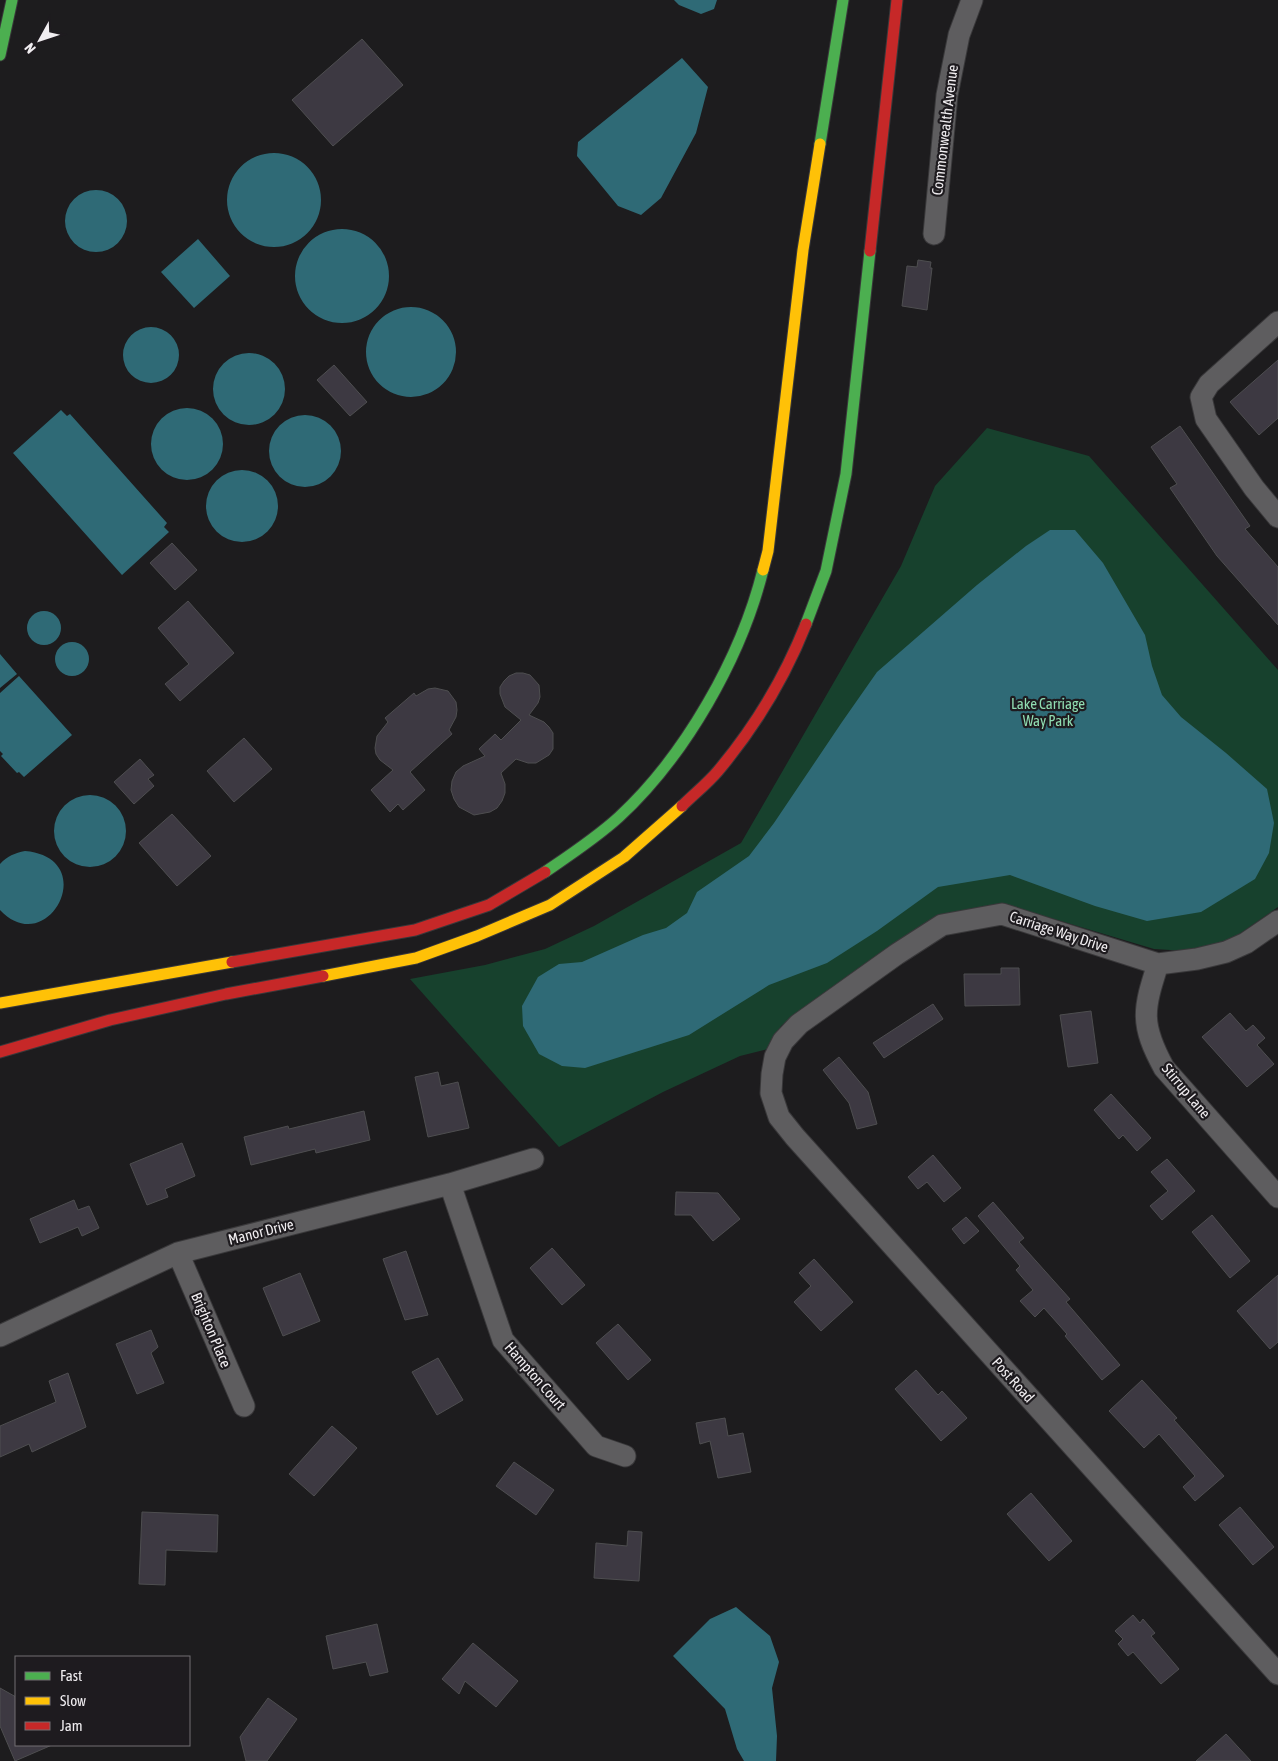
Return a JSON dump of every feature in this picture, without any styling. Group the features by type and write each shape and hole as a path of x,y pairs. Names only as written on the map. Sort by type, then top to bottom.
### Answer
{"highway":[{"path":"0,55 12,0"},
{"path":"0,1003 415,930 489,905 535,879 598,835 642,794 688,736 714,693 738,644 759,587 768,551 803,250 843,0"},
{"path":"0,1052 110,1020 226,994 416,958 477,936 550,905 624,858 663,824 716,772 758,717 773,690 798,641 826,571 846,474 897,0"}],"street":[{"name":"Commonwealth Avenue","path":"934,234 947,95 959,35 972,0"},
{"path":"1278,322 1209,384 1200,397 1206,419 1254,488 1278,517"},
{"name":"Carriage Way Drive","path":"772,1074 775,1057 783,1041 799,1024 897,954 942,925 1002,914 1158,964 1197,959 1226,952 1246,943 1278,921"},
{"name":"Stirrup Lane","path":"1158,964 1148,996 1145,1018 1152,1047 1164,1068 1278,1197"},
{"name":"Post Road","path":"772,1074 772,1093 779,1117 795,1137 1278,1674"},
{"name":"Manor Drive","path":"0,1336 178,1253 450,1184 533,1159"},
{"name":"Hampton Court","path":"450,1184 502,1340 596,1446 625,1456"},
{"name":"Brighton Place","path":"178,1253 244,1406"}],"green space":[{"name":"Lake Carriage Way Park","path":"987,428 1089,456 1278,670 1278,907 1235,937 1211,947 1186,951 1154,949 1024,910 943,916 914,930 809,1004 781,1026 768,1049 740,1056 663,1092 559,1147 410,979 485,965 545,949 594,926 741,843 901,566 935,486"}],"water":[{"path":"674,0 717,0 714,9 701,14 679,5"},
{"path":"682,58 708,87 696,133 661,198 641,215 618,206 577,156 578,142"},
{"path":"274,153 292,157 307,167 317,182 321,200 317,218 307,233 292,243 274,247 256,243 241,233 231,218 227,200 231,182 241,167 256,157"},
{"path":"96,190 108,192 118,199 125,209 127,221 125,233 118,243 108,250 96,252 84,250 74,243 67,233 65,221 67,209 74,199 84,192"},
{"path":"342,229 360,233 375,243 385,258 389,276 385,294 375,309 360,319 342,323 324,319 309,309 299,294 295,276 299,258 309,243 324,233"},
{"path":"198,239 230,276 194,308 161,272"},
{"path":"402,307 420,307 436,314 449,327 456,343 456,361 449,377 436,390 420,397 402,397 386,390 373,377 366,361 366,343 373,327 386,314"},
{"path":"151,327 166,332 174,340 179,355 174,370 166,378 151,383 136,378 128,370 123,355 128,340 136,332"},
{"path":"249,353 269,359 279,369 285,389 279,409 269,419 249,425 229,419 219,409 213,389 219,369 229,359"},
{"path":"187,408 207,414 217,424 223,444 217,464 207,474 187,480 167,474 157,464 151,444 157,424 167,414"},
{"path":"61,410 67,416 70,414 167,523 164,527 169,532 122,575 13,453"},
{"path":"305,415 325,421 335,431 341,451 335,471 325,481 305,487 285,481 275,471 269,451 275,431 285,421"},
{"path":"242,470 262,476 272,486 278,506 272,526 262,536 242,542 222,536 212,526 206,506 212,486 222,476"},
{"name":"Lake Carriage Way Park","path":"1050,530 1075,530 1103,563 1145,635 1152,666 1162,695 1181,717 1267,789 1274,823 1269,853 1255,879 1201,912 1147,921 1095,906 1010,875 938,887 877,931 827,963 769,985 689,1035 585,1068 562,1066 539,1054 523,1026 522,1006 538,977 559,964 582,962 643,935 666,928 687,913 697,892 749,856 774,823 877,672 977,585 1026,546"},
{"path":"44,611 56,616 61,628 56,640 44,645 32,640 27,628 32,616"},
{"path":"72,642 79,643 84,647 88,652 88,666 84,671 79,675 72,676 65,675 60,671 56,666 55,659 56,652 60,647 65,643"},
{"path":"0,654 17,674 0,688"},
{"path":"19,676 72,735 24,777 19,772 17,773 1,756 3,754 0,751 0,693"},
{"path":"97,795 116,805 124,817 126,831 124,845 116,857 104,865 83,867 64,857 56,845 54,824 64,805 76,797"},
{"path":"25,851 48,858 60,870 64,886 59,902 49,916 35,923 18,922 0,910 0,864 11,855"},
{"path":"736,1607 770,1636 779,1662 772,1688 777,1736 776,1761 744,1761 737,1749 725,1709 673,1656 710,1619"}],"building":[{"path":"362,39 403,85 333,146 292,100"},
{"path":"918,260 931,262 927,310 902,306 907,266 917,267"},
{"path":"1278,360 1278,418 1259,435 1230,402"},
{"path":"334,365 367,402 350,416 317,380"},
{"path":"1180,426 1250,526 1245,529 1278,567 1278,625 1217,556 1170,488 1177,484 1151,447"},
{"path":"172,543 197,570 175,590 150,563"},
{"path":"188,601 234,653 180,701 165,684 189,664 158,628"},
{"path":"516,673 530,675 539,685 540,697 538,703 529,715 544,722 549,727 553,733 553,749 549,755 536,763 528,763 516,759 501,773 505,784 505,793 497,808 490,812 474,815 459,807 451,790 452,781 456,772 463,766 485,756 479,749 495,734 501,740 521,720 505,707 500,694 500,687 504,681"},
{"path":"435,688 448,691 456,702 456,717 449,730 452,734 410,772 425,790 403,810 398,804 390,812 371,790 393,770 380,760 376,754 377,736 388,722 385,718 414,693 416,696 428,689"},
{"path":"244,738 272,769 234,802 207,771"},
{"path":"140,759 154,775 148,779 154,786 134,804 114,782"},
{"path":"172,814 211,856 177,886 139,843"},
{"path":"1001,968 1019,968 1020,1005 965,1006 964,974 1001,974"},
{"path":"933,1004 943,1019 884,1058 873,1043"},
{"path":"1091,1011 1098,1063 1068,1067 1060,1015"},
{"path":"1230,1013 1246,1031 1253,1025 1265,1038 1257,1045 1274,1064 1247,1087 1202,1037"},
{"path":"839,1057 868,1092 877,1124 857,1129 849,1103 823,1070"},
{"path":"438,1072 441,1086 458,1082 469,1128 428,1137 415,1077"},
{"path":"1111,1094 1151,1138 1137,1151 1123,1135 1119,1139 1094,1110"},
{"path":"364,1111 370,1140 316,1153 315,1149 251,1165 244,1137 288,1126 289,1129"},
{"path":"182,1143 195,1176 165,1189 168,1197 147,1205 130,1164"},
{"path":"933,1155 961,1188 944,1202 927,1182 918,1189 908,1177"},
{"path":"1167,1159 1195,1191 1162,1220 1150,1206 1168,1191 1151,1172"},
{"path":"676,1192 718,1193 740,1219 713,1241 691,1215 675,1215"},
{"path":"74,1200 78,1210 89,1206 99,1228 82,1236 78,1227 40,1243 30,1219"},
{"path":"993,1202 1024,1238 1019,1242 1070,1299 1066,1302 1120,1365 1102,1380 1065,1336 1067,1334 1044,1308 1035,1317 1020,1301 1033,1290 1016,1270 1020,1266 978,1216"},
{"path":"1212,1215 1250,1261 1230,1278 1192,1232"},
{"path":"966,1217 979,1231 964,1244 952,1229"},
{"path":"552,1248 585,1285 562,1305 530,1268"},
{"path":"406,1251 428,1315 405,1320 383,1259"},
{"path":"814,1259 853,1302 821,1331 794,1302 811,1286 799,1273"},
{"path":"300,1273 320,1321 283,1336 263,1288"},
{"path":"1278,1275 1278,1342 1270,1349 1237,1311"},
{"path":"618,1324 651,1360 628,1380 596,1343"},
{"path":"151,1330 158,1347 151,1353 164,1383 137,1394 116,1344"},
{"path":"438,1358 463,1400 437,1415 412,1372"},
{"path":"916,1370 938,1395 942,1391 967,1418 941,1441 895,1389"},
{"path":"68,1373 86,1427 32,1452 29,1444 0,1457 0,1426 56,1402 49,1381"},
{"path":"1142,1380 1177,1418 1174,1420 1224,1476 1195,1501 1183,1487 1195,1476 1159,1434 1144,1448 1109,1411"},
{"path":"725,1418 728,1436 743,1433 751,1472 718,1478 710,1441 700,1444 696,1423"},
{"path":"332,1426 357,1448 314,1496 289,1474"},
{"path":"514,1462 554,1490 536,1515 496,1486"},
{"path":"1031,1493 1072,1541 1049,1561 1007,1514"},
{"path":"1240,1507 1274,1547 1253,1565 1219,1525"},
{"path":"142,1512 218,1515 217,1552 166,1550 165,1585 139,1584"},
{"path":"628,1531 642,1532 639,1581 594,1578 596,1543 627,1546"},
{"path":"1133,1615 1140,1623 1143,1619 1155,1633 1151,1636 1179,1669 1161,1684 1133,1652 1128,1656 1118,1644 1123,1639 1115,1631"},
{"path":"377,1624 388,1672 370,1676 366,1662 333,1669 326,1636"},
{"path":"473,1643 518,1681 496,1707 465,1681 459,1694 442,1679"},
{"path":"0,1688 15,1696 15,1746 50,1746 15,1761 0,1726"},
{"path":"268,1698 297,1719 267,1761 246,1761 240,1737"},
{"path":"1226,1734 1251,1761 1196,1761"}],"traffic: fast":[{"path":"0,55 12,0"},
{"path":"820,144 843,0"},
{"path":"806,624 826,571 846,474 870,251"},
{"path":"545,872 592,839 619,817 666,765 688,735 725,671 753,603 763,570"}],"traffic: slow":[{"path":"763,570 768,551 803,250 820,144"},
{"path":"323,976 416,958 477,936 550,905 624,857 682,806"},
{"path":"0,1003 232,962"}],"traffic: jam":[{"path":"870,251 897,0"},
{"path":"682,806 718,771 756,720 798,644 806,624"},
{"path":"232,962 415,930 489,905 545,872"},
{"path":"0,1052 110,1020 226,994 323,976"}]}
